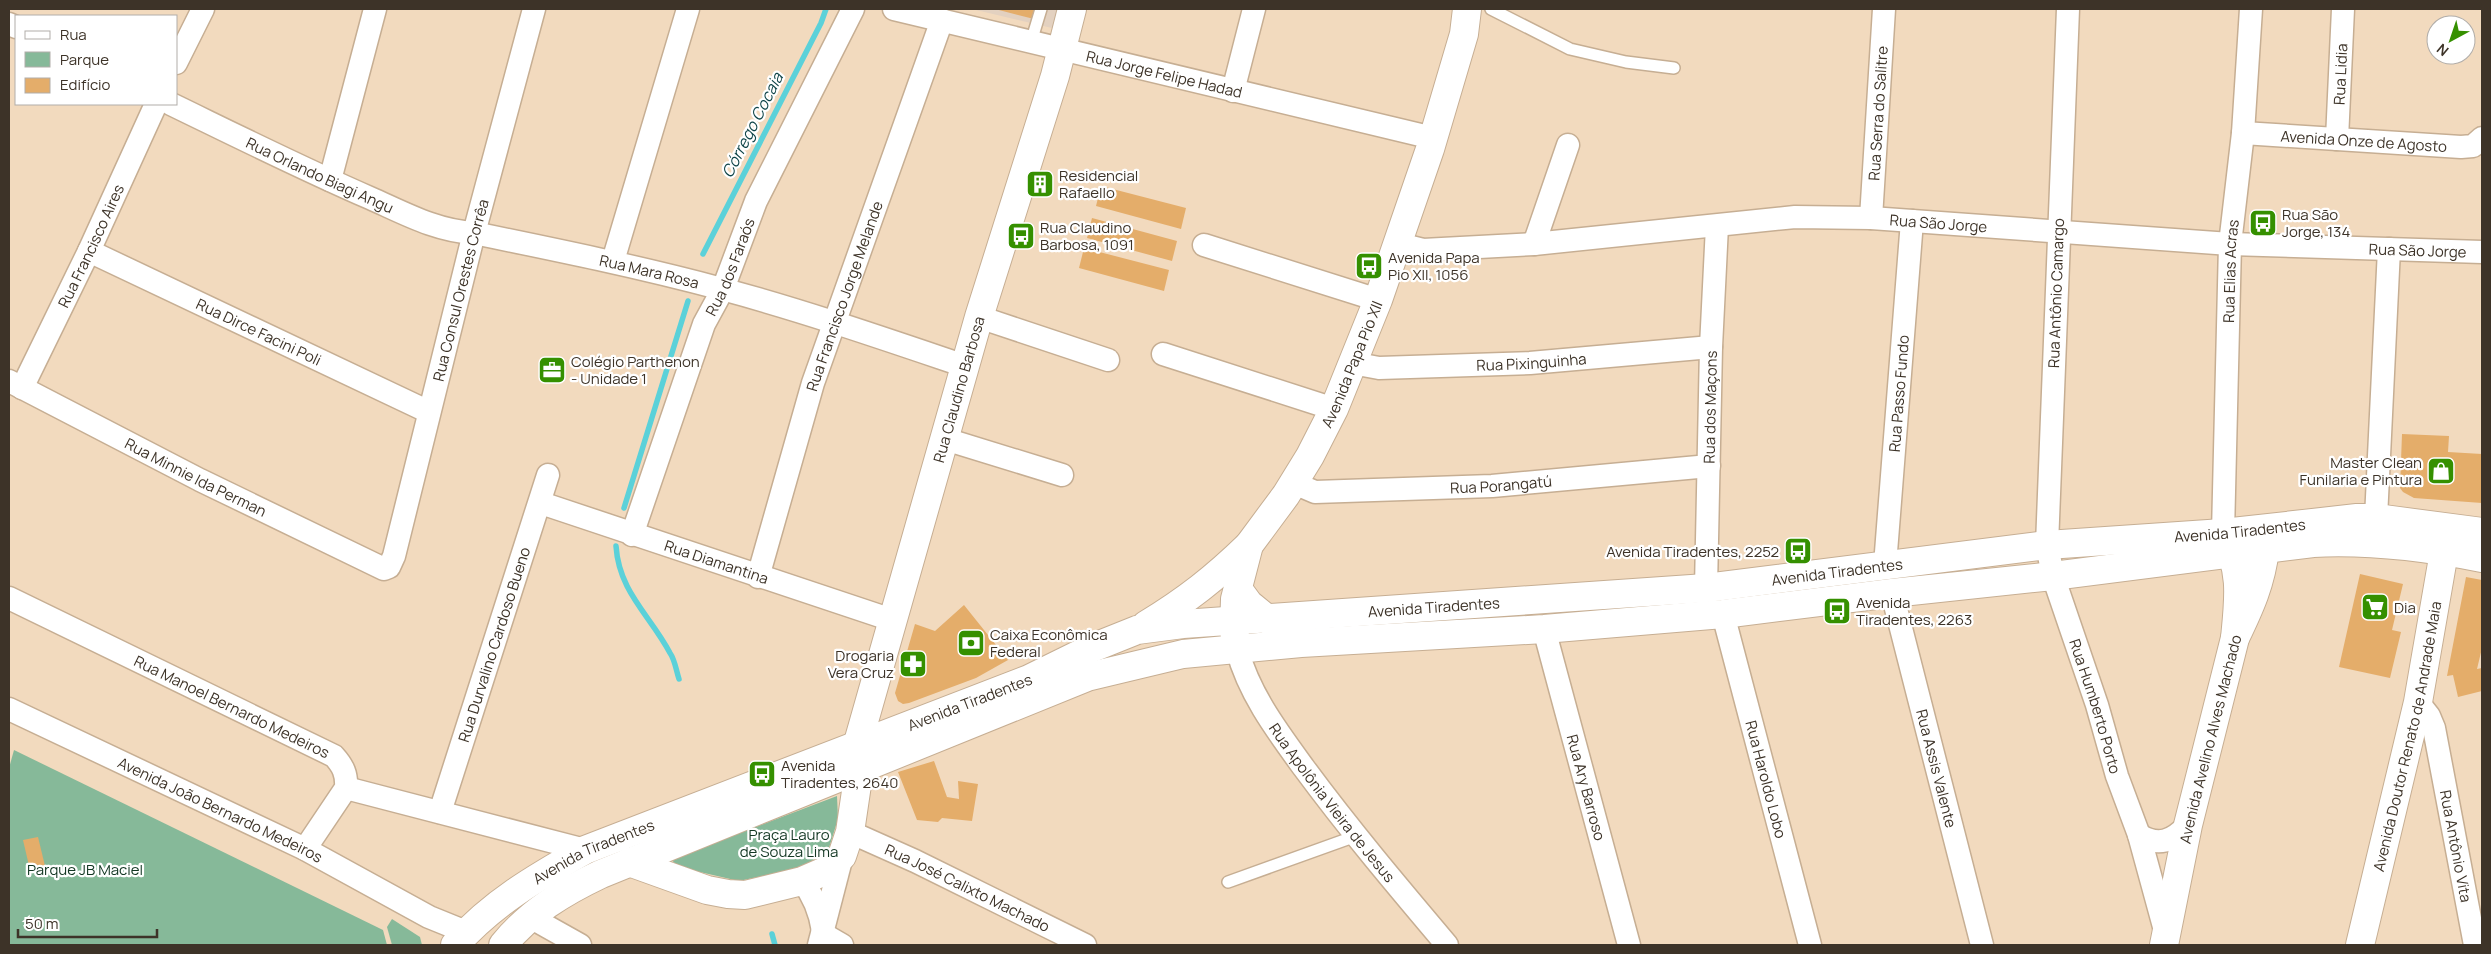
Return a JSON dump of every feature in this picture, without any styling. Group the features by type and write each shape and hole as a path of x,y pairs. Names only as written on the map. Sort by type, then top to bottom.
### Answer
{"main road":[{"name":"Rua Claudino Barbosa","path":"846,844 858,759 892,620 979,316 1062,49 1072,9"},
{"name":"Avenida Papa Pio XII","path":"1237,649 1234,622 1238,589 1249,545 1294,482 1334,409 1399,244 1464,34 1467,9"},
{"name":"Avenida Tiradentes","path":"458,941 484,914 525,884 586,850 858,759 1087,678 1183,654 1301,643 1544,629 1723,614 1892,593 2053,576 2376,518 2446,538 2482,558"},
{"name":"Avenida Tiradentes","path":"502,945 530,917 571,888 858,759 1092,648 1137,630 1183,624 1267,620 1706,588 2047,545 2229,543 2266,549 2349,541 2446,538 2482,532"},
{"name":"Avenida Doutor Renato de Andrade Maia","path":"2360,945 2418,702 2446,538"},
{"name":"Avenida Avelino Alves Machado","path":"2165,941 2188,825 2236,638 2239,606 2238,574 2229,543"},
{"path":"1137,630 1186,601 1211,582 1249,545"},
{"path":"2236,638 2256,594 2262,576 2266,549"},
{"path":"1238,589 1249,604 1267,620 1301,643"},
{"path":"629,862 707,890 745,895 802,881 825,871 846,844"}],"street":[{"path":"178,59 203,9"},
{"path":"330,180 375,9"},
{"name":"Rua Consul Orestes Corrêa","path":"384,569 389,567 394,556 474,234 534,9"},
{"path":"613,261 688,9"},
{"name":"Rua dos Faraós","path":"632,535 704,324 723,289 756,201 854,9"},
{"name":"Rua Jorge Felipe Hadad","path":"894,9 1433,138"},
{"path":"1234,91 1254,9"},
{"name":"Rua Serra do Salitre","path":"1871,218 1884,9"},
{"name":"Rua Antônio Camargo","path":"2053,576 2047,545 2068,9"},
{"name":"Rua Elias Acras","path":"2229,543 2230,244 2243,133 2252,9"},
{"name":"Rua Lidia","path":"2337,139 2343,9"},
{"name":"Rua Francisco Jorge Melande","path":"758,577 808,402 942,20"},
{"name":"Rua Francisco Aires","path":"15,385 89,251 156,105"},
{"name":"Rua Orlando Biagi Angu","path":"173,105 330,180 432,225 453,232 474,234"},
{"name":"Avenida Onze de Agosto","path":"2243,133 2461,147 2473,146 2482,138"},
{"path":"1534,244 1568,145"},
{"name":"Rua São Jorge","path":"1399,244 1423,250 1534,244 1795,217 1871,218 2058,230 2230,244 2482,252"},
{"name":"Rua Passo Fundo","path":"1885,565 1912,221"},
{"name":"Rua dos Maçons","path":"1706,588 1711,347 1717,226"},
{"name":"Rua Mara Rosa","path":"474,234 613,261 723,289 837,322 965,366"},
{"path":"1204,245 1378,300"},
{"path":"2376,518 2389,249"},
{"name":"Rua Dirce Facini Poli","path":"89,251 429,412"},
{"path":"979,316 1108,360"},
{"name":"Rua Pixinguinha","path":"1352,363 1378,368 1530,363 1711,347"},
{"path":"1162,354 1334,409"},
{"name":"Rua Minnie Ida Perman","path":"15,385 200,480 384,569"},
{"path":"945,439 1062,475"},
{"name":"Rua Porangatú","path":"1294,482 1315,492 1492,486 1709,466"},
{"name":"Rua Durvalino Cardoso Bueno","path":"440,812 541,503 548,476"},
{"name":"Rua Diamantina","path":"541,503 632,535 892,620"},
{"name":"Rua Humberto Porto","path":"2053,576 2097,705 2117,776 2139,835 2165,941"},
{"name":"Rua Assis Valente","path":"1892,593 1982,945"},
{"name":"Rua Manoel Bernardo Medeiros","path":"9,598 334,756 343,766 347,779 346,788"},
{"name":"Rua Haroldo Lobo","path":"1723,614 1810,945"},
{"name":"Rua Ary Barroso","path":"1544,629 1630,945"},
{"name":"Rua Apolônia Vieira de Jesus","path":"1237,649 1242,668 1277,730 1356,836 1447,945"},
{"name":"Rua Antônio Vita","path":"2418,702 2429,716 2434,728 2475,945"},
{"name":"Avenida João Bernardo Medeiros","path":"9,708 305,849 429,917 458,941"},
{"name":"Rua Antônio Vita","path":"2406,752 2423,757 2437,769 2442,777"},
{"path":"305,849 346,788 586,850"},
{"path":"2139,835 2150,841 2170,840 2188,825"},
{"path":"828,942 846,844"},
{"name":"Rua José Calixto Machado","path":"846,844 915,861 1085,945"},
{"path":"802,881 814,899 828,942"},
{"path":"530,917 580,945"}],"lane":[{"path":"1031,42 1041,9"},
{"path":"1491,9 1570,49 1626,62 1674,68"},
{"path":"1228,882 1356,836"}],"shaded area":[{"path":"972,9 1063,9 1059,22 1052,28"}],"green space":[{"name":"Parque JB Maciel","path":"14,750 383,930 387,945 9,945 9,768"},
{"name":"Praça Lauro de Souza Lima","path":"837,796 838,819 829,848 802,868 739,881 678,867 671,859"},
{"path":"392,919 420,937 422,945 392,945 387,927"}],"building":[{"path":"995,9 1036,9 1034,19"},
{"name":"Residencial Rafaello","path":"1036,173 1049,177 1045,193 1031,190"},
{"path":"1101,186 1186,208 1181,229 1096,206"},
{"path":"1092,218 1177,241 1172,261 1087,238"},
{"path":"1084,248 1169,270 1164,291 1079,268"},
{"name":"Master Clean Funilaria e Pintura","path":"2402,434 2449,436 2448,452 2482,454 2482,503 2414,498 2403,492 2400,488"},
{"name":"Dia","path":"2360,574 2403,584 2392,630 2401,632 2390,678 2339,667"},
{"path":"2466,577 2482,580 2482,648 2477,669 2482,668 2482,691 2458,697 2453,675 2447,676"},
{"path":"964,605 1008,660 976,678 909,703 903,704 898,701 895,693 915,624 935,631"},
{"path":"934,761 947,797 959,799 958,781 978,784 972,821 942,818 938,822 917,820 898,772"},
{"path":"38,837 45,866 30,870 23,840"}],"waterway":[{"name":"Córrego Cocaia","path":"703,254 821,23 826,9"},
{"name":"Córrego Cocaia","path":"624,508 688,301"},
{"name":"Córrego Cocaia","path":"616,546 618,562 629,590 672,656 679,679"},
{"name":"Córrego Cocaia","path":"772,934 775,945"}],"place":[{"name":"Residencial Rafaello","path":"1040,184"},
{"name":"Rua São Jorge, 134","path":"2263,223"},
{"name":"Rua Claudino Barbosa, 1091","path":"1021,236"},
{"name":"Avenida Papa Pio XII, 1056","path":"1369,266"},
{"name":"Colégio Parthenon - Unidade 1","path":"552,370"},
{"name":"Master Clean Funilaria e Pintura","path":"2441,471"},
{"name":"Avenida Tiradentes, 2252","path":"1798,551"},
{"name":"Dia","path":"2375,607"},
{"name":"Avenida Tiradentes, 2263","path":"1837,611"},
{"name":"Caixa Econômica Federal","path":"971,643"},
{"name":"Drogaria Vera Cruz","path":"913,664"},
{"name":"Avenida Tiradentes, 2640","path":"762,774"}]}
